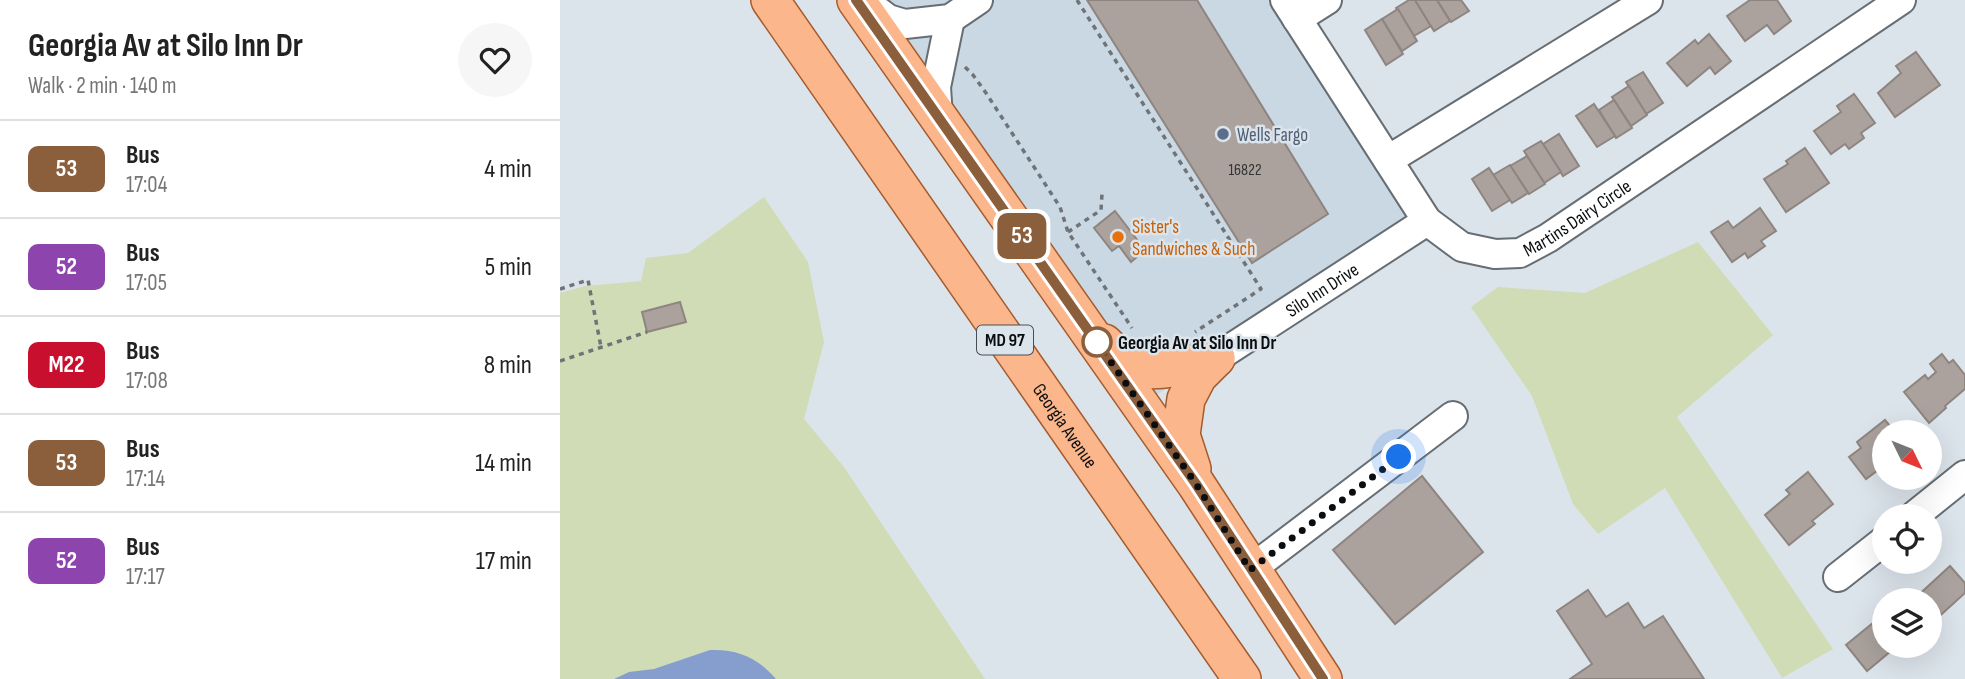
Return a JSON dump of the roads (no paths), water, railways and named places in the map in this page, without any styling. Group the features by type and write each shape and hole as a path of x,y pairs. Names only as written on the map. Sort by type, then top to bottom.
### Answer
{"main road":[{"name":"Georgia Avenue","path":"770,0 1242,679"},
{"path":"856,0 1196,484 1323,679"},
{"path":"1084,324 1115,354 1140,368 1184,366 1216,358"},
{"path":"1196,484 1181,435 1186,399 1198,376 1216,358"}],"street":[{"path":"863,0 888,19 905,24 960,8"},
{"path":"1291,9 1326,0"},
{"path":"1388,160 1648,0"},
{"name":"Martins Dairy Circle","path":"1291,9 1427,221 1461,247 1495,254 1520,253 1548,238 1901,0"},
{"path":"938,117 936,87 945,49 960,8"},
{"name":"Silo Inn Drive","path":"1216,358 1427,221"},
{"path":"1250,570 1453,416"},
{"path":"1929,504 1965,475"},
{"path":"1838,577 1872,550"}],"water":[{"path":"710,650 730,651 747,656 762,665 776,679 614,679 629,672 654,669"}],"place":[{"name":"Wells Fargo","path":"1223,134"},
{"name":"Sister's Sandwiches & Such","path":"1118,237"},
{"name":"Georgia Av at Silo Inn Dr","path":"1097,342"}]}
